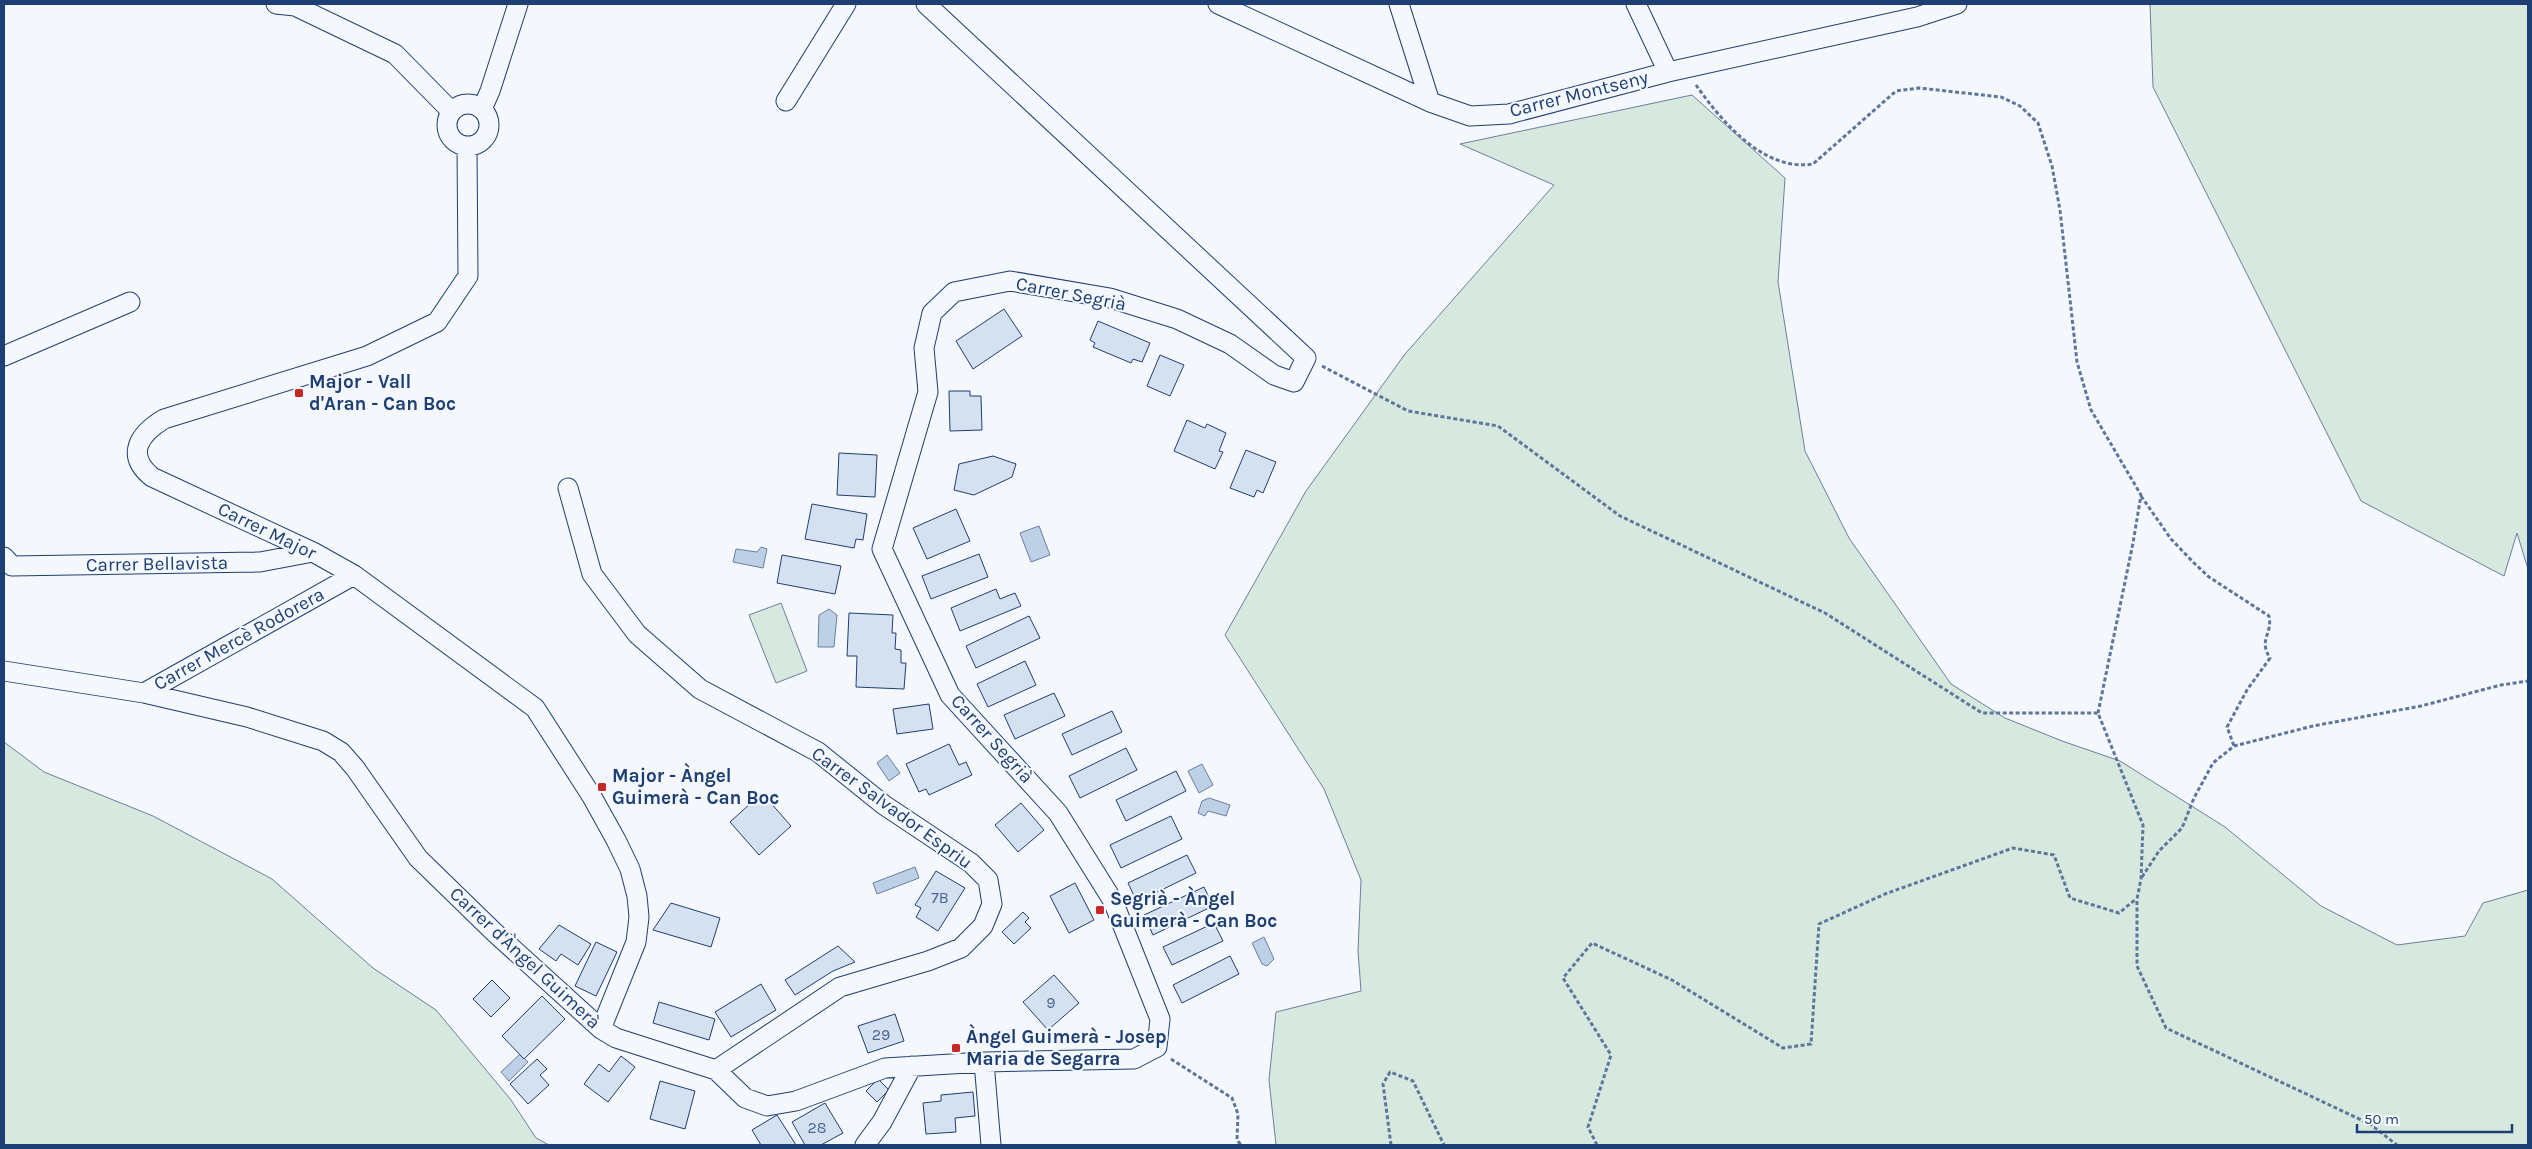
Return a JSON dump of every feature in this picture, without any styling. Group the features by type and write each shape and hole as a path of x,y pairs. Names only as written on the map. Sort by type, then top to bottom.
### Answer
{"street":[{"path":"276,4 295,6 395,54 451,112"},
{"path":"482,109 490,91 518,4"},
{"path":"786,101 846,4"},
{"path":"926,4 1306,358"},
{"name":"Carrer Montseny","path":"1218,4 1430,102 1470,116 1509,114 1913,10 1957,4"},
{"path":"1399,4 1430,102"},
{"path":"1636,4 1676,70"},
{"path":"465,104 475,104 482,109 489,121 488,133 480,142 467,146 456,142 448,133 446,123 451,112 465,104"},
{"name":"Carrer Major","path":"467,146 468,276 437,322 367,356 164,419 151,427 142,436 137,448 138,459 142,469 152,477 313,552 354,575 535,708 604,818 630,869 638,896 639,917 636,942 601,1029"},
{"name":"Carrer Segrià","path":"1157,1047 1160,1018 1113,901 1058,814 950,695 882,550 928,392 924,348 932,313 954,292 1010,281 1110,298 1178,319 1230,344 1274,375 1294,382 1306,358"},
{"path":"4,356 130,302"},
{"name":"Carrer Salvador Espriu","path":"568,488 592,574 637,634 700,689 818,752 884,805 971,863 988,880 992,904 983,926 961,948 928,961 840,987 716,1070"},
{"name":"Carrer Bellavista","path":"4,557 12,566 260,562 313,552"},
{"name":"Carrer Mercè Rodorera","path":"4,671 144,693 354,575"},
{"name":"Carrer d'Àngel Guimerà","path":"144,693 247,717 323,741 341,752 418,858 494,932 601,1029 616,1038 716,1070 746,1098 767,1106 796,1101 885,1068 984,1062 1134,1059 1157,1047"},
{"path":"984,1062 991,1145"},
{"path":"865,1145 882,1122 912,1066"}],"path":[{"path":"1676,70 1746,141 1765,155 1784,164 1798,166 1813,164 1896,92 1908,88 2001,97 2020,106 2038,123 2052,166 2060,210 2077,362 2090,410 2140,495 2171,539 2209,577 2269,616 2271,624 2264,641 2264,649 2270,658 2247,690 2227,727 2234,746"},
{"path":"1306,358 1408,411 1498,426 1620,516 1824,613 1982,713 2098,713"},
{"path":"2140,495 2133,543 2098,713 2143,825 2141,879 2137,899 2137,966 2166,1028 2370,1124 2397,1145"},
{"path":"2141,879 2160,851 2182,828 2194,798 2213,763 2234,746 2314,726 2421,706 2501,685 2528,681"},
{"path":"1597,1145 1588,1127 1611,1055 1563,978 1592,943 1672,980 1782,1048 1811,1044 1819,924 1885,894 2013,848 2054,856 2070,898 2119,913 2137,899"},
{"path":"1157,1047 1179,1066 1232,1098 1238,1114 1237,1140 1241,1145"},
{"path":"1391,1145 1383,1084 1390,1072 1412,1081 1444,1145"}],"shaded area":[{"path":"2150,4 2528,4 2528,569 2517,533 2504,576 2361,501 2153,87"},
{"path":"1692,95 1785,178 1778,282 1805,451 1849,538 1951,684 2005,718 2062,741 2120,761 2225,827 2321,906 2397,945 2465,936 2483,903 2528,890 2528,1145 1276,1145 1269,1080 1276,1012 1361,991 1358,951 1361,880 1324,789 1225,635 1306,491 1405,354 1554,185 1460,144"},
{"path":"781,603 807,671 776,683 749,615"},
{"path":"4,742 44,772 153,816 272,879 373,968 436,1010 511,1100 536,1138 549,1145 4,1145"}],"water":[{"path":"1039,526 1050,555 1031,562 1020,533"},
{"path":"761,547 767,549 763,568 733,562 736,549 757,552"},
{"path":"829,609 837,615 834,647 818,647 819,615"},
{"path":"887,755 900,773 889,781 877,763"},
{"path":"1202,764 1213,785 1199,793 1188,771"},
{"path":"1209,798 1230,805 1226,816 1208,811 1205,816 1198,813 1202,801"},
{"path":"915,867 919,878 877,894 873,883"},
{"path":"1264,937 1274,959 1267,966 1262,964 1252,943"},
{"path":"520,1054 528,1062 509,1081 501,1072"}],"building":[{"path":"1004,309 1022,336 973,369 956,341"},
{"path":"1098,321 1150,343 1142,362 1133,359 1131,363 1093,347 1095,343 1090,340"},
{"path":"1160,355 1184,365 1170,396 1147,386"},
{"path":"949,391 970,391 970,396 981,396 982,430 950,431"},
{"path":"1187,420 1205,428 1207,424 1226,433 1219,451 1223,452 1215,469 1174,451"},
{"path":"1246,450 1276,462 1263,493 1257,490 1254,497 1230,488"},
{"path":"839,453 877,455 875,497 837,495"},
{"path":"993,456 1016,464 1012,477 974,495 954,490 959,464"},
{"path":"812,504 867,514 863,540 856,539 854,548 805,539"},
{"path":"956,509 970,541 927,559 913,528"},
{"path":"979,554 988,577 931,599 922,576"},
{"path":"782,555 841,566 835,594 777,583"},
{"path":"996,589 1000,599 1015,593 1021,606 960,631 951,608"},
{"path":"849,613 893,615 892,633 896,633 895,649 901,650 901,663 906,663 904,689 856,687 857,656 847,656"},
{"path":"1029,616 1040,638 976,668 966,646"},
{"path":"1025,661 1036,685 988,707 977,684"},
{"path":"1054,693 1065,716 1015,739 1004,715"},
{"path":"929,704 933,729 897,734 893,709"},
{"path":"1112,711 1122,732 1072,755 1062,734"},
{"path":"949,744 959,765 966,762 972,775 929,795 926,789 919,792 906,764"},
{"path":"1126,748 1137,770 1080,798 1069,776"},
{"path":"1176,771 1186,791 1126,821 1116,800"},
{"path":"762,793 791,826 759,855 730,822"},
{"path":"1021,803 1044,830 1018,852 995,825"},
{"path":"1171,816 1182,839 1121,868 1110,845"},
{"path":"1187,855 1196,873 1137,902 1128,883"},
{"path":"936,871 965,888 938,931 916,917 921,908 915,905"},
{"path":"1075,883 1094,920 1069,933 1050,896"},
{"path":"1204,887 1213,906 1153,935 1144,915"},
{"path":"671,903 720,918 711,947 653,930"},
{"path":"1023,912 1029,918 1025,922 1031,928 1014,944 1002,932"},
{"path":"1214,923 1223,941 1172,965 1163,947"},
{"path":"559,925 591,944 578,965 561,954 556,961 539,949"},
{"path":"596,942 617,952 596,996 575,986"},
{"path":"838,946 855,962 833,971 795,995 785,980"},
{"path":"1230,956 1239,974 1182,1003 1173,985"},
{"path":"1054,975 1079,1003 1048,1030 1023,1002"},
{"path":"492,980 510,998 491,1017 473,999"},
{"path":"761,984 776,1010 731,1037 715,1012"},
{"path":"542,996 565,1019 524,1059 502,1036"},
{"path":"659,1002 715,1019 709,1040 653,1023"},
{"path":"895,1014 904,1041 868,1053 858,1026"},
{"path":"621,1056 635,1067 608,1102 584,1084 599,1064 609,1072"},
{"path":"537,1059 547,1069 540,1075 549,1085 528,1104 510,1084"},
{"path":"878,1079 889,1090 877,1102 866,1091"},
{"path":"660,1081 695,1091 685,1129 650,1119"},
{"path":"973,1092 975,1116 955,1118 956,1132 926,1134 923,1103 941,1101 941,1095"},
{"path":"825,1103 843,1133 821,1145 805,1145 792,1122"},
{"path":"777,1115 796,1145 761,1145 752,1130"}],"place":[{"name":"Major - Vall d'Aran - Can Boc","path":"299,393"},
{"name":"Major - Àngel Guimerà - Can Boc","path":"602,787"},
{"name":"Segrià - Àngel Guimerà - Can Boc","path":"1100,910"},
{"name":"Àngel Guimerà - Josep Maria de Segarra","path":"956,1048"}]}
